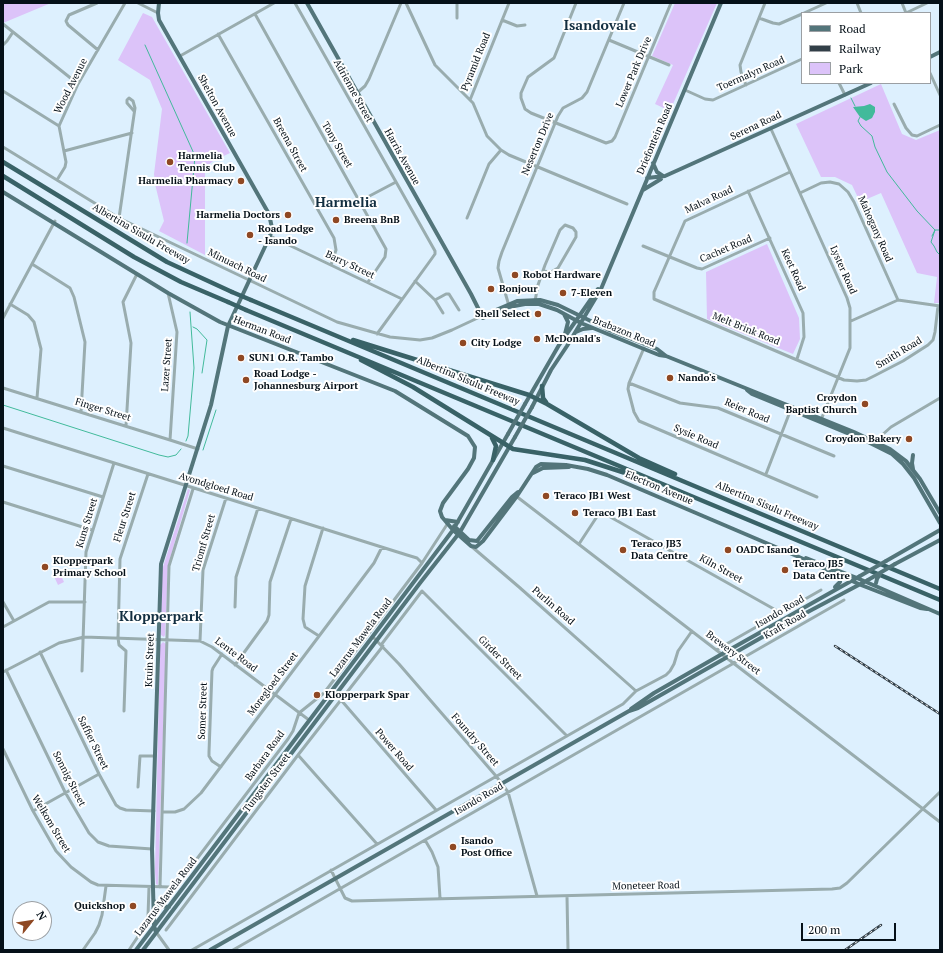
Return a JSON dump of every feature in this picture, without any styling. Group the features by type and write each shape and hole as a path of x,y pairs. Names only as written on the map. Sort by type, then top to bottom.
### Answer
{"highway":[{"name":"Albertina Sisulu Freeway","path":"3,162 167,262 232,292 940,589"},
{"name":"Albertina Sisulu Freeway","path":"3,176 134,257 181,282 940,600"},
{"path":"345,339 371,345 529,395 621,448 677,475 684,481"},
{"path":"353,355 365,363 414,387 509,447 519,450 585,460 664,484"},
{"path":"542,386 544,399 547,404"},
{"path":"485,432 494,440 496,445 493,460"}],"main road":[{"name":"Shelton Avenue","path":"159,3 158,13 161,23 269,214 272,224 270,236 228,326"},
{"name":"Harris Avenue","path":"307,3 482,317"},
{"name":"Driefontein Road","path":"581,323 600,289 622,239 721,3"},
{"path":"931,56 940,52"},
{"name":"Serena Road","path":"647,178 664,177 869,84"},
{"path":"642,190 664,177 657,172 653,163"},
{"name":"Herman Road","path":"3,192 30,206 168,293 228,326 393,390 468,436 475,447 474,458 468,469 443,503 440,513 447,522"},
{"name":"Driefontein Road","path":"576,320 603,280"},
{"path":"482,317 509,305 535,301"},
{"name":"Brabazon Road","path":"535,301 581,323 645,347"},
{"name":"Brabazon Road","path":"535,301 548,302 659,355 666,356 757,392 897,454 913,469 940,513"},
{"path":"564,314 568,322 564,337"},
{"name":"Lazarus Mawela Road","path":"136,950 454,528 529,395 576,320"},
{"name":"Lazarus Mawela Road","path":"143,950 459,534 532,407 542,386 581,323"},
{"name":"Kruin Street","path":"156,932 154,926 154,898 152,887 152,849 161,564 187,486 216,388 228,326"},
{"path":"576,332 583,329 594,328"},
{"name":"Brabazon Road","path":"877,444 892,454 908,470 940,523"},
{"path":"913,455 913,469"},
{"name":"Electron Avenue","path":"459,534 470,540 478,541 520,491 536,467 541,464 566,464 607,475 861,585 875,586"},
{"name":"Electron Avenue","path":"471,546 480,544 516,495"},
{"path":"447,522 458,522"},
{"path":"447,522 459,534"},
{"name":"Isando Road","path":"210,950 629,711 654,693 940,530"},
{"name":"Purlin Road","path":"459,534 471,546"},
{"name":"Isando Road","path":"629,711 638,708 801,615 861,585 940,540"},
{"name":"Electron Avenue","path":"799,557 816,561 858,577 920,608 940,614"},
{"path":"845,593 875,586 876,579 882,572"},
{"path":"827,594 829,591 838,586 840,582 840,578 836,574"},
{"path":"309,720 316,718 325,709"},
{"path":"154,898 159,906 169,907"}],"street":[{"path":"97,3 69,15 66,21 68,25 98,50"},
{"name":"Wood Avenue","path":"57,180 66,159 59,126 78,84 125,3"},
{"path":"138,3 158,13"},
{"path":"180,56 274,3"},
{"name":"Adrienne Street","path":"295,3 434,250 434,255 415,280"},
{"path":"357,93 365,86 369,79 402,3"},
{"path":"406,3 435,65 470,100"},
{"path":"456,3 457,18"},
{"name":"Pyramid Road","path":"509,3 470,100 473,103 488,136 501,150 537,167 627,204"},
{"path":"555,122 528,111 523,105 521,95 528,77 554,58 576,3"},
{"name":"Neserton Drive","path":"509,305 499,269 499,262 555,122 563,108 582,98 586,92 624,3"},
{"name":"Lower Park Drive","path":"555,122 606,143 611,142 615,137 671,3"},
{"path":"746,85 740,72 740,65 765,3"},
{"path":"805,12 826,3"},
{"path":"856,3 860,12"},
{"path":"908,12 927,3"},
{"name":"Tony Street","path":"254,14 387,251 385,257 368,282"},
{"path":"759,18 779,24 801,14"},
{"path":"502,20 517,26 525,25"},
{"path":"3,24 78,84"},
{"path":"3,45 13,32"},
{"name":"Breena Street","path":"218,34 334,238 336,250 331,265"},
{"path":"609,40 669,65"},
{"name":"Toermalyn Road","path":"685,90 710,100 801,59"},
{"path":"931,75 940,95"},
{"path":"840,84 845,95"},
{"path":"3,91 59,126"},
{"path":"894,104 906,128 912,135 917,136 940,125"},
{"path":"119,218 134,111"},
{"name":"Lyster Road","path":"771,129 847,298 850,308 850,348 820,420"},
{"path":"64,151 132,133"},
{"name":"Minuach Road","path":"3,147 119,218 337,322 398,339 420,340 432,338 482,317"},
{"path":"466,218 489,164 501,150"},
{"name":"Malva Road","path":"654,292 685,220 790,172"},
{"path":"360,201 396,182"},
{"name":"Mahogany Road","path":"800,193 821,184 830,182 839,184 848,192 854,202 898,300"},
{"name":"Keet Road","path":"748,191 803,313 805,324 804,339 797,359"},
{"path":"3,318 55,222"},
{"path":"535,301 543,270 561,229 565,225 574,229 577,233 576,238 558,268 552,272 543,270"},
{"name":"Barry Street","path":"270,236 402,299"},
{"name":"Cachet Road","path":"643,246 702,269 770,238"},
{"path":"32,264 63,284 72,292 85,342 81,412"},
{"path":"126,426 131,343 123,302 137,274"},
{"path":"377,334 415,280 435,300 443,313"},
{"name":"Melt Brink Road","path":"654,292 654,297 656,300 838,377"},
{"name":"Lazer Street","path":"168,293 177,332 170,440"},
{"path":"435,300 448,294 451,295 459,310"},
{"path":"851,321 898,300 939,306"},
{"path":"10,304 28,315 34,322 40,350 37,398"},
{"name":"Smith Road","path":"838,377 844,380 856,381 868,379 903,361 924,348 933,340 939,306"},
{"name":"Sysie Road","path":"645,347 629,383 629,396 635,415 640,421 817,497"},
{"name":"Reier Road","path":"629,383 680,403 716,407 834,456"},
{"name":"Finger Street","path":"3,388 198,449"},
{"path":"877,444 881,436 891,427 940,398"},
{"path":"766,474 791,408"},
{"name":"Avondgloed Road","path":"3,428 193,489 417,558 422,563"},
{"name":"Kuns Street","path":"82,671 86,552 114,463"},
{"path":"3,466 103,497"},
{"name":"Fleur Street","path":"118,638 120,559 148,474"},
{"name":"Kruin Street","path":"160,887 169,566 193,489"},
{"name":"Brewery Street","path":"516,495 940,822"},
{"name":"Triomf Street","path":"200,641 203,570 226,498"},
{"path":"3,502 92,530"},
{"path":"235,607 236,577 258,508"},
{"name":"Kiln Street","path":"579,544 597,517 601,514 605,514 781,613"},
{"path":"235,665 266,623 269,612 270,582 291,519"},
{"path":"299,713 324,693 422,563 447,522"},
{"path":"318,636 304,625 303,612 305,586 323,528"},
{"name":"Purlin Road","path":"471,546 513,581 636,691"},
{"name":"Moregloed Street","path":"163,812 178,812 187,807 201,793 376,560 382,547"},
{"path":"716,650 822,590"},
{"name":"Tungsten Street","path":"166,930 422,591"},
{"name":"Girder Street","path":"422,591 567,736"},
{"name":"Kraft Road","path":"734,663 844,600"},
{"path":"3,627 50,601 85,602"},
{"path":"3,602 14,621"},
{"name":"Isando Road","path":"192,950 623,704 636,691 666,675 670,671 678,651 692,631"},
{"name":"Lente Road","path":"5,671 61,642 84,637 200,641 206,643 222,654 309,720"},
{"name":"Foundry Street","path":"372,637 382,645 496,776 508,792 537,896"},
{"path":"118,638 119,646 126,651 124,711"},
{"name":"Saffier Street","path":"40,652 99,774 116,805 129,811 154,811"},
{"name":"Somer Street","path":"220,767 212,761 209,756 209,752 212,671 222,654"},
{"name":"Isando Road","path":"233,950 734,663"},
{"name":"Sonnig Street","path":"5,671 65,792 89,833 98,842 114,847 152,849"},
{"name":"Power Road","path":"341,700 436,810"},
{"name":"Barbara Road","path":"152,887 173,887 179,884 288,739 293,731 299,713"},
{"name":"Welkom Street","path":"3,749 33,811 62,859 90,882 98,885 152,887"},
{"path":"298,755 377,844"},
{"path":"138,787 140,756 155,756"},
{"path":"33,811 99,774"},
{"name":"Moneteer Road","path":"331,870 345,898 352,901 836,889 847,883 940,792"},
{"path":"424,840 432,852 438,867 440,898"},
{"path":"83,950 100,925 106,886"},
{"path":"129,950 145,926 152,887"},
{"path":"567,896 568,950"},
{"path":"156,932 168,950"}],"green space":[{"path":"51,3 3,23 3,4"},
{"path":"675,3 717,3 670,111 655,104 673,65 652,56"},
{"path":"143,13 152,17 230,153 213,161 205,168 205,255 159,231 164,221 154,174 162,109 150,80 118,60"},
{"path":"881,84 902,134 916,140 940,130 940,303 934,303 937,277 917,273 881,193 860,202 852,185 835,177 821,177 796,124"},
{"path":"767,244 799,318 800,339 793,354 707,319 706,272"},
{"path":"188,489 190,490 168,565 164,637 161,635 162,570"},
{"path":"58,569 64,582 58,585 52,572"},
{"path":"163,642 166,644 158,885 156,884 155,871 160,645"}],"shaded area":[{"path":"870,104 875,107 875,112 872,118 866,121 860,117 853,107"}],"waterway":[{"path":"145,45 195,156 187,243"},
{"path":"851,98 855,106"},
{"path":"860,117 858,121 861,126 872,136 875,147 887,172 917,211 935,230 940,230"},
{"path":"932,236 935,230 931,242 940,255"},
{"path":"186,441 188,436 194,368 190,312"},
{"path":"193,327 197,329 207,340 202,373"},
{"path":"3,405 159,455 168,457 176,455 181,449"},
{"path":"203,450 216,410"}],"railway":[{"path":"835,646 940,714"},
{"path":"845,950 881,925"}],"place":[{"name":"Harmelia Tennis Club","path":"170,162"},
{"name":"Harmelia Pharmacy","path":"241,181"},
{"name":"Harmelia Doctors","path":"288,215"},
{"name":"Breena BnB","path":"336,220"},
{"name":"Road Lodge - Isando","path":"250,235"},
{"name":"Robot Hardware","path":"515,275"},
{"name":"Bonjour","path":"491,289"},
{"name":"7-Eleven","path":"563,293"},
{"name":"Shell Select","path":"538,314"},
{"name":"McDonald's","path":"537,339"},
{"name":"City Lodge","path":"463,343"},
{"name":"SUN1 O.R. Tambo","path":"241,358"},
{"name":"Nando's","path":"670,378"},
{"name":"Road Lodge - Johannesburg Airport","path":"246,380"},
{"name":"Croydon Baptist Church","path":"865,404"},
{"name":"Croydon Bakery","path":"909,439"},
{"name":"Teraco JB1 West","path":"546,496"},
{"name":"Teraco JB1 East","path":"575,513"},
{"name":"Teraco JB3 Data Centre","path":"623,550"},
{"name":"OADC Isando","path":"728,550"},
{"name":"Klopperpark Primary School","path":"45,567"},
{"name":"Teraco JB5 Data Centre","path":"785,570"},
{"name":"Klopperpark Spar","path":"317,695"},
{"name":"Isando Post Office","path":"453,847"},
{"name":"Quickshop","path":"133,906"}],"district":[{"name":"Isandovale","path":"600,26"},
{"name":"Harmelia","path":"346,203"},
{"name":"Klopperpark","path":"161,617"}]}
